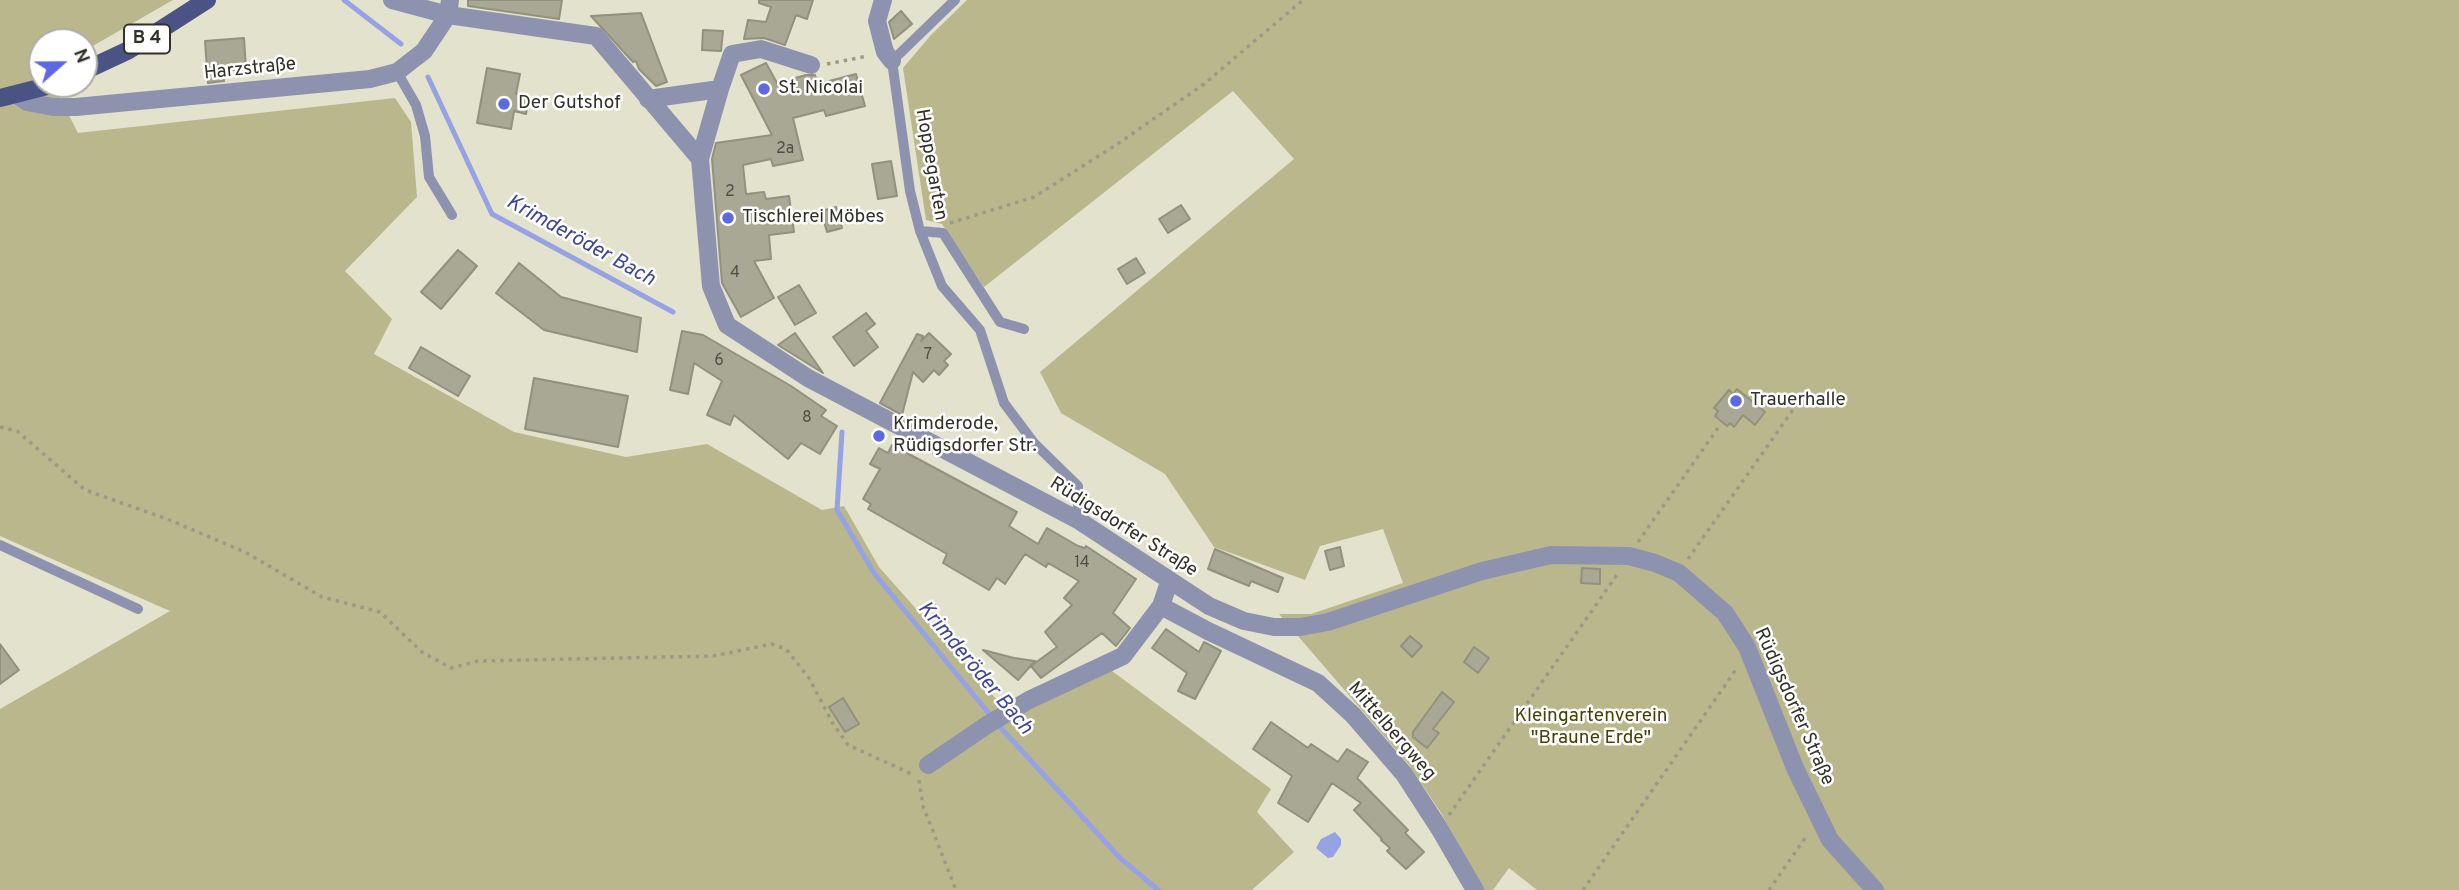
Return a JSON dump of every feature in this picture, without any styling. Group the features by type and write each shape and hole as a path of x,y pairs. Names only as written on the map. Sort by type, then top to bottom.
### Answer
{"main road":[{"name":"B 4","path":"98,64 129,50 207,0"},
{"name":"Harzstraße","path":"9,96 28,91"}],"street":[{"path":"392,0 596,36 700,159"},
{"name":"Hoppegarten","path":"883,0 877,21 889,57"},
{"name":"Harzstraße","path":"9,96 53,107 76,107 370,79 397,72 424,51 449,8"},
{"path":"700,159 732,54 761,49 811,65"},
{"path":"648,99 720,89"},
{"name":"Rüdigsdorfer Straße","path":"700,159 711,286 727,325 808,378 1078,520 1209,606 1244,621 1273,627 1300,627 1328,622 1482,571 1551,555 1629,556 1656,562 1679,573 1725,613 1747,647 1795,768 1830,840 1875,890"},
{"path":"923,771 1029,700 1123,656 1161,606 1170,582"},
{"name":"Mittelbergweg","path":"1161,606 1318,683 1353,715 1404,774 1475,890"}],"lane":[{"path":"889,57 956,0"},
{"name":"Hoppegarten","path":"889,57 910,191 920,231 942,286 980,330 1004,402 1034,443 1078,486 1078,520"},
{"path":"397,72 416,105 425,136 429,177 452,215"},
{"path":"920,231 943,233 1000,323 1024,329"},
{"path":"0,545 138,609"}],"path":[{"path":"943,233 945,224 1034,197 1116,145 1204,84 1303,0"},
{"path":"811,65 889,57"},
{"path":"1679,573 1804,394"},
{"path":"0,427 17,431 85,490 167,519 245,552 322,597 380,612 422,652 451,668 478,661 713,656 772,644 786,649 809,678 832,722 848,745 923,771 923,806 956,890"},
{"path":"1439,828 1718,428"},
{"path":"1583,890 1740,663 1747,647"},
{"path":"1769,890 1807,837 1814,808"}],"green space":[{"path":"0,0 173,0 98,43 98,28 28,28 28,98 60,98 78,133 395,98 411,122 417,197 345,271 392,319 374,354 514,432 626,457 707,444 822,510 844,506 879,567 1013,718 1108,668 1271,789 1257,812 1294,852 1252,890 0,890 0,709 170,611 0,536"},
{"name":"Kleingartenverein \"Braune Erde\"","path":"967,0 2459,0 2459,890 1537,890 1509,868 1493,890 1484,890 1441,813 1409,765 1279,614 1311,614 1403,583 1383,529 1320,546 1305,580 1214,547 1165,474 1061,413 1040,372 1294,159 1233,91 984,287 942,224 926,220 903,68 931,35"}],"water":[{"path":"1335,832 1341,839 1341,845 1333,857 1328,858 1316,848 1321,839"}],"building":[{"path":"468,0 562,0 559,19 468,6"},
{"path":"759,0 813,0 807,19 796,15 785,45 764,38 744,39 748,20 766,22 771,7 759,3"},
{"path":"901,11 912,24 894,39 889,22"},
{"path":"641,13 667,82 656,86 639,69 636,61 633,62 591,16"},
{"path":"703,30 723,31 721,51 702,50"},
{"path":"244,38 246,69 223,71 224,81 208,83 205,41"},
{"path":"766,63 777,83 815,75 818,84 856,74 865,106 826,116 824,110 793,118 803,160 773,166 771,159 743,165 746,194 764,192 766,199 789,196 794,232 769,235 771,259 754,261 774,298 741,317 722,283 712,159 716,143 772,135 741,75"},
{"name":"Der Gutshof","path":"487,68 520,74 516,94 529,96 526,114 514,111 511,129 477,123"},
{"path":"891,161 897,196 878,199 872,164"},
{"path":"1181,205 1190,219 1168,233 1159,219"},
{"path":"836,207 842,228 827,232 821,211"},
{"path":"458,250 477,266 441,309 421,292"},
{"path":"1136,258 1145,273 1127,284 1118,269"},
{"path":"519,263 561,297 641,318 637,352 544,330 496,293"},
{"path":"799,285 816,313 795,325 778,297"},
{"path":"866,313 875,324 866,331 878,347 854,366 833,337"},
{"path":"682,331 703,335 791,386 826,410 821,416 837,426 820,454 801,443 788,459 734,415 730,425 707,415 722,381 694,363 688,394 670,390"},
{"path":"795,333 823,373 778,345"},
{"path":"929,333 951,354 944,361 948,365 939,375 934,370 923,382 913,372 902,415 880,403 917,334 923,336 921,341"},
{"path":"421,347 470,376 458,396 409,368"},
{"path":"534,378 628,396 618,447 525,429"},
{"name":"Trauerhalle","path":"1737,389 1765,412 1755,425 1743,415 1734,427 1730,423 1727,426 1715,416 1718,411 1714,408 1729,390 1733,394"},
{"path":"892,445 1017,512 1009,526 1038,544 1047,528 1078,546 1086,546 1136,579 1113,613 1130,628 1116,646 1102,633 1041,678 1031,666 1057,647 1045,632 1072,605 1064,598 1079,581 1048,563 1046,567 1025,554 1005,584 997,578 989,590 943,563 947,554 868,509 871,504 863,499 880,469 870,464 879,448 888,453"},
{"path":"1340,547 1344,566 1330,570 1325,551"},
{"path":"1215,549 1283,578 1278,592 1251,581 1249,586 1208,569"},
{"path":"1582,568 1600,569 1600,584 1581,583"},
{"path":"1166,629 1199,652 1204,642 1221,651 1195,699 1178,691 1187,673 1152,648"},
{"path":"1410,636 1422,646 1412,657 1401,646"},
{"path":"0,644 19,670 0,684"},
{"path":"1474,647 1489,658 1478,673 1464,662"},
{"path":"983,650 1014,658 1035,661 1018,680"},
{"path":"1442,692 1454,702 1433,729 1439,733 1427,748 1413,737 1413,732"},
{"path":"843,698 859,724 845,732 829,707"},
{"path":"1271,722 1308,748 1311,744 1338,762 1347,749 1368,762 1357,778 1408,830 1405,833 1424,852 1406,869 1387,851 1390,848 1354,810 1361,803 1332,783 1308,822 1278,803 1292,776 1253,749"}],"waterway":[{"name":"Krimderöder Bach","path":"344,0 401,44"},
{"name":"Krimderöder Bach","path":"428,77 492,214 673,312"},
{"name":"Krimderöder Bach","path":"842,432 837,510 874,573 1000,727 1120,858 1158,890"}],"place":[{"name":"St. Nicolai","path":"764,89"},
{"name":"Der Gutshof","path":"504,104"},
{"name":"Tischlerei Möbes","path":"728,218"},
{"name":"Trauerhalle","path":"1736,401"},
{"name":"Krimderode, Rüdigsdorfer Str.","path":"879,436"}]}
